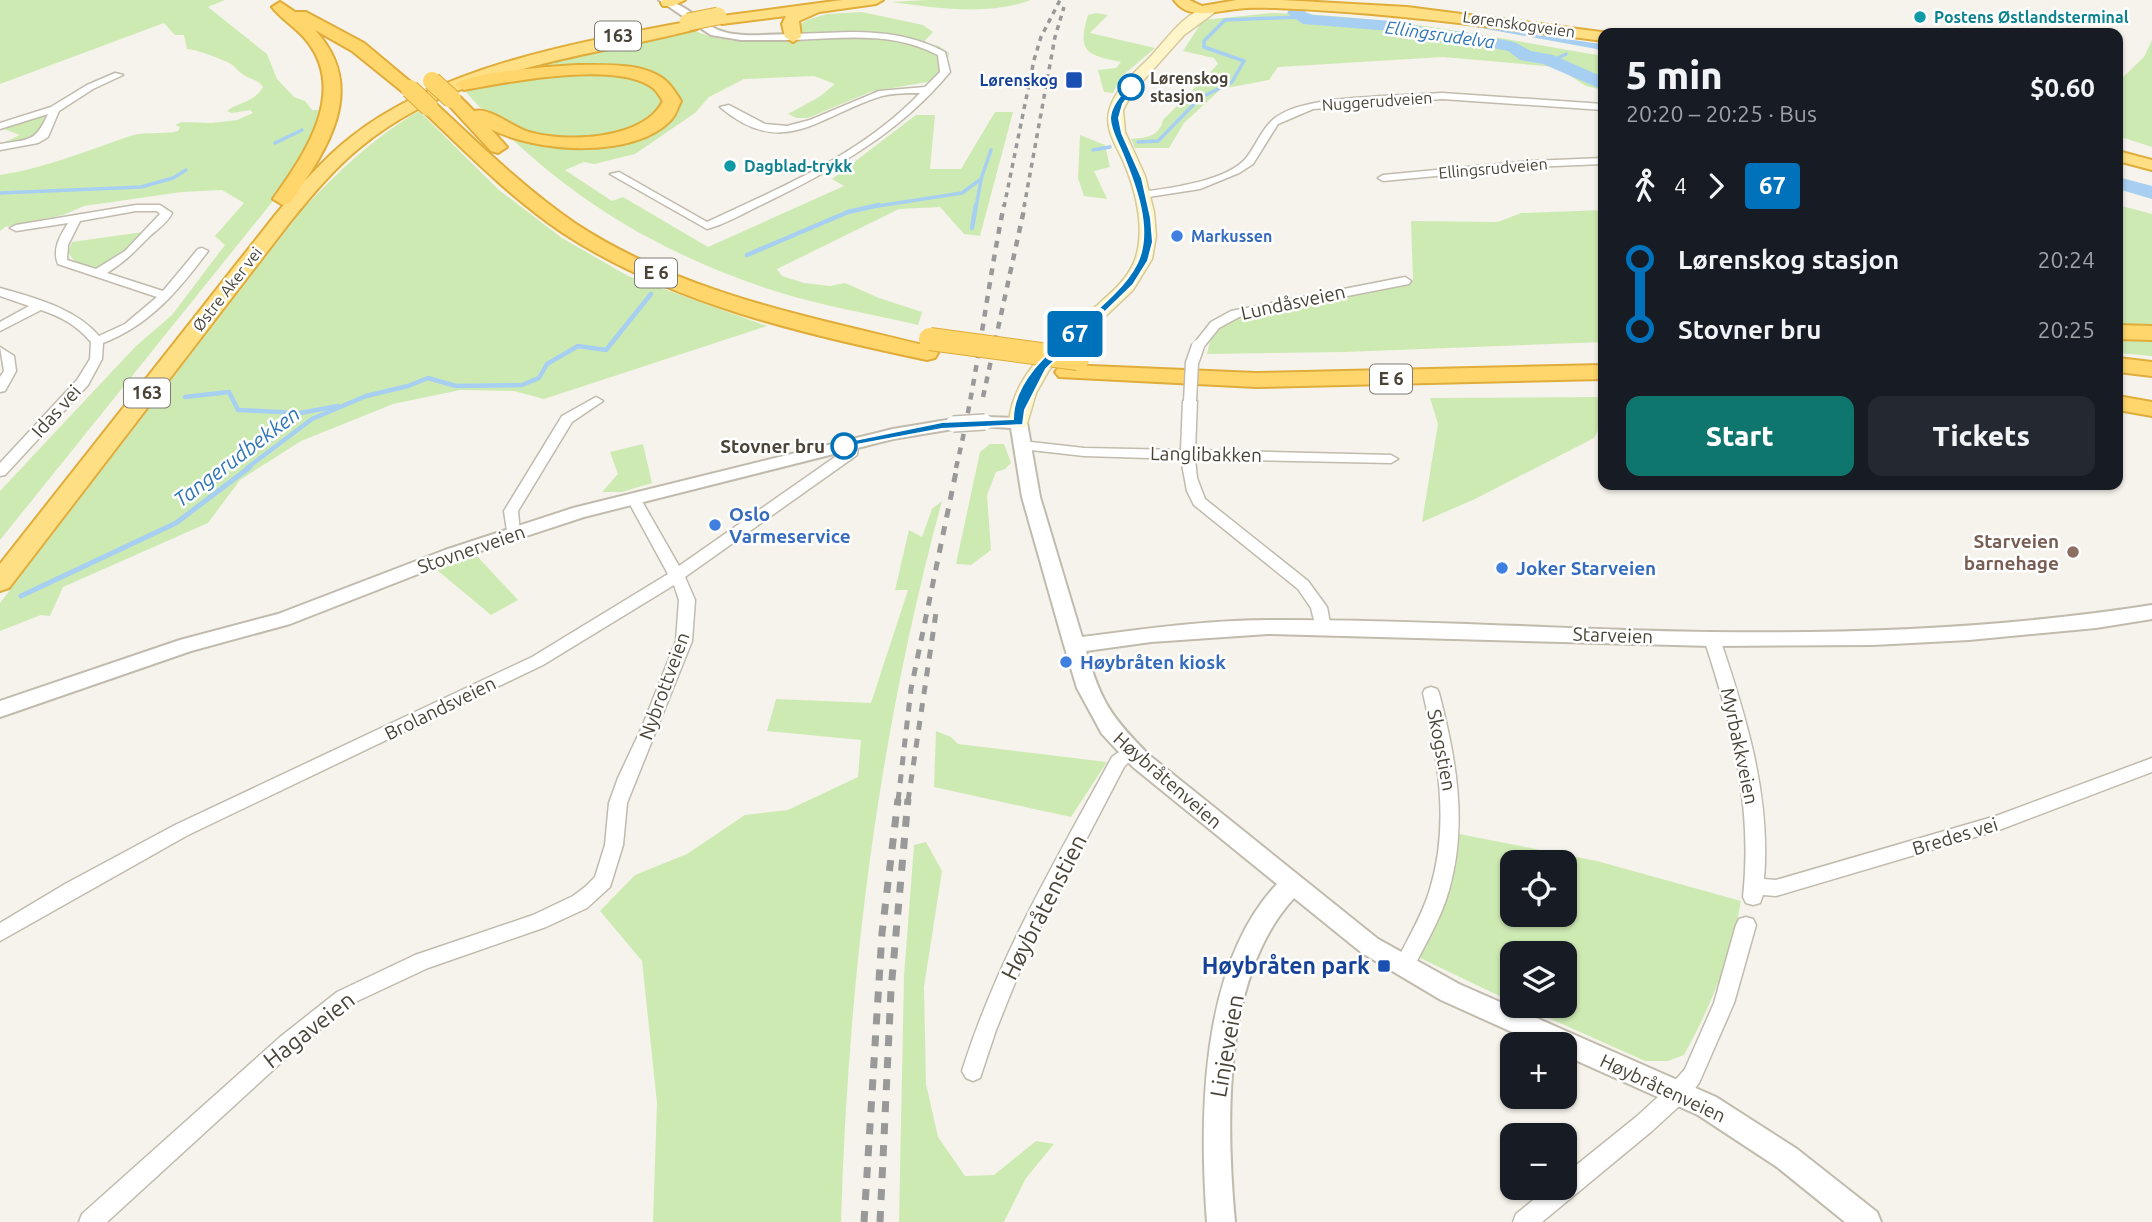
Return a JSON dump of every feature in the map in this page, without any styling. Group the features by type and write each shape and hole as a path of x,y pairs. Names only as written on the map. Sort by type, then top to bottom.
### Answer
{"highway":[{"path":"302,0 342,19"},
{"path":"720,18 745,8 754,0"},
{"path":"778,0 842,1"},
{"name":"163","path":"675,27 842,1 876,0"},
{"name":"Lørenskogveien","path":"1339,0 1455,9 1598,29"},
{"path":"787,37 795,15 842,1"},
{"path":"1180,3 1209,10"},
{"name":"Lørenskogveien","path":"1209,10 1226,3 1302,4 1431,13 1598,35"},
{"path":"272,4 316,40 326,57 333,82 332,104 325,128 310,157 282,199"},
{"name":"E 6","path":"272,4 322,25 358,47 410,89 498,172 572,229 634,264 704,293 772,316 851,337 1072,365 1256,380 1598,372"},
{"path":"720,18 767,19 778,26 787,37"},
{"name":"Østre Aker vei","path":"0,554 282,199 338,146 371,121 431,92 494,70 589,43 675,27"},
{"name":"Østre Aker vei","path":"0,582 259,249 323,173 357,141 382,123 417,104 457,95 513,68 675,27"},
{"name":"E 6","path":"425,75 516,134 548,142 606,140 641,131 667,113 672,101 664,87 652,80 621,72 595,70 533,73 457,95"},
{"name":"E 6","path":"457,95 481,131 528,174 575,209 634,245 688,270 752,294 929,346"},
{"path":"2123,150 2152,157"},
{"path":"2123,157 2152,165"},
{"path":"2123,332 2152,333"},
{"name":"E 6","path":"1072,365 1284,366 1598,358"},
{"path":"2123,366 2152,369"},
{"name":"E 6","path":"1491,376 1598,382"},
{"path":"2123,379 2152,382"},
{"path":"2123,404 2152,409"}],"main road":[{"path":"1180,3 1185,24"},
{"name":"Høybråtenveien","path":"1019,423 1019,410 1031,382 1042,366 1139,270 1146,252 1148,231 1142,195 1116,127 1118,104 1185,24 1209,10"}],"street":[{"path":"615,174 707,226 823,171 854,153 913,107 945,72 946,65 942,54 922,43 883,36 741,37 715,33 670,1"},
{"path":"0,125 55,109 90,87 118,75"},
{"path":"725,107 763,127 780,130 808,124 875,95 898,90 929,90"},
{"name":"Nuggerudveien","path":"1142,195 1196,187 1235,171 1249,162 1274,122 1312,106 1442,96 1598,107"},
{"path":"0,147 34,141 44,135 55,109"},
{"name":"Ellingsrudveien","path":"1383,178 1531,164 1598,161"},
{"path":"16,228 149,207 160,208 166,213 129,253 97,274"},
{"path":"75,220 62,245 59,255 62,262 166,296"},
{"path":"0,292 83,324 97,341 129,328 166,296 202,250"},
{"name":"Lundåsveien","path":"1323,628 1319,607 1303,584 1199,502 1193,489 1189,454 1192,363 1198,345 1214,325 1236,314 1405,281"},
{"path":"0,327 39,306"},
{"name":"Idas vei","path":"0,472 83,382 96,359 97,341"},
{"path":"0,351 9,359 10,371 0,388"},
{"path":"513,533 511,511 567,419 596,401"},
{"name":"Stovnerveien","path":"0,709 187,645 276,621 513,533 634,499 912,430 953,424 1019,423"},
{"name":"Høybråtenveien","path":"1019,423 1031,497 1087,688 1101,716 1130,751 1354,935 1404,967 1478,1005 1707,1106 1768,1144 1867,1222"},
{"name":"Brolandsveien","path":"0,933 198,822 423,717 570,643 677,575 852,452 851,444"},
{"name":"Langlibakken","path":"1022,445 1062,451 1391,458"},
{"name":"Nybrottveien","path":"603,881 614,845 618,803 684,641 687,600 677,575 634,499"},
{"name":"Starveien","path":"1074,645 1215,629 1323,628 1712,639 1873,638 1969,633 2105,620 2152,612"},
{"name":"Myrbakkveien","path":"1712,639 1749,766 1755,819 1753,892"},
{"name":"Skogstien","path":"1404,967 1440,890 1449,849 1452,810 1450,776 1431,692"},
{"name":"Høybråtenstien","path":"973,1071 989,1020 1026,938 1118,762 1130,751"},
{"name":"Bredes vei","path":"1753,892 1776,888 1990,826 2152,765"},
{"name":"Hagaveien","path":"90,1222 277,1053 344,998 422,961 539,921 580,902 603,881"},
{"name":"Linjeveien","path":"1222,1222 1216,1127 1220,1077 1231,1015 1244,962 1259,925 1291,885"},
{"path":"1524,1222 1644,1124 1679,1092 1692,1076 1724,1003 1746,925"}],"green space":[{"path":"0,0 225,0 208,7 267,54 277,79 294,97 305,101 312,110 322,110 306,151 277,196 0,540 0,491 135,347 172,315 225,245 215,236 244,203 222,190 182,192 84,206 63,215 5,227 0,231 0,175 50,164 135,135 178,131 180,127 175,125 182,122 237,120 253,113 250,110 232,113 227,111 251,99 263,87 227,62 187,49 184,35 175,35 164,23 0,84"},
{"path":"1031,0 980,9 891,2"},
{"path":"862,12 923,25 933,32 923,43 939,46 949,53 945,72 927,82 870,92 808,118 797,118 788,114 819,97 835,84 814,76 744,79 709,97 695,113 635,154 594,164 584,162 565,170 612,201 623,197 708,247 844,186 832,179 916,115 935,115 930,169 961,169 995,112 1013,112 980,236 964,234 940,207 899,209 777,269 782,276 804,283 830,286 845,283 922,312 918,325 778,292 731,276 646,236 569,187 498,126 464,90 552,61 666,36 695,31 734,41 780,39 807,20 827,14"},
{"path":"1272,13 1356,18 1397,22 1598,55 1598,89 1586,86 1556,67 1443,57 1278,67 1269,80 1221,89 1184,123 1169,148 1135,148 1131,139 1155,133 1163,120 1218,64 1214,58 1183,51 1203,20"},
{"path":"1088,15 1108,15 1090,33 1155,48 1121,77 1113,93 1104,92 1098,70 1116,68 1121,62 1093,54 1085,45"},
{"path":"2152,40 2152,147 2123,138 2123,77 2144,57"},
{"path":"419,111 499,190 562,238 628,276 767,326 544,399 514,391 460,390 393,404 301,441 240,480 208,523 63,587 50,616 41,615 0,631 0,603 301,211 356,157"},
{"path":"49,112 33,138 20,143 3,143 20,135 1,128"},
{"path":"1080,135 1105,145 1110,167 1094,171 1107,199 1084,196 1078,178"},
{"path":"2123,206 2152,214 2152,356 2123,353"},
{"path":"1598,210 1598,342 1344,352 1207,354 1212,332 1228,319 1413,281 1411,221 1498,222 1521,213"},
{"path":"143,232 117,257 96,268 86,268 77,263 68,252 72,242"},
{"path":"1598,397 1598,430 1594,438 1475,499 1422,522 1438,424 1430,398"},
{"path":"643,444 652,483 622,492 602,492 618,474 610,452"},
{"path":"990,444 1004,444 1011,463 996,472 987,495 991,550 971,565 956,564 980,452"},
{"path":"942,501 900,679 870,858 851,1040 841,1222 653,1222 657,1103 642,961 600,911 635,875 687,854 745,815 788,810 858,777 861,740 767,731 776,699 871,703 908,590 895,590 909,530 922,537 932,509"},
{"path":"477,556 518,600 491,615 437,570"},
{"path":"936,731 951,737 958,744 1107,762 1071,817 934,787"},
{"path":"1459,834 1541,850 1500,850 1500,927 1577,927 1577,857 1741,901 1732,942 1703,1018 1684,1055 1668,1061 1645,1061 1549,1018 1577,1018 1577,941 1500,941 1500,996 1420,958 1418,953 1453,862"},
{"path":"926,842 942,871 924,987 926,1084 938,1137 965,1176 994,1175 1036,1141 1054,1144 1026,1178 1004,1222 899,1222 904,976 914,845"}],"water":[{"path":"1448,22 1598,44 1598,49"}],"waterway":[{"name":"Ellingsrudelva","path":"1285,0 1299,9 1295,13 1309,20 1405,27 1426,34 1465,37 1514,47 1526,56 1547,59 1598,82"},
{"name":"Tangerudbekken","path":"1138,142 1158,141 1200,98 1232,82 1244,61 1204,47 1204,41 1225,20 1299,17"},
{"path":"1552,61 1566,54"},
{"path":"275,143 302,130"},
{"name":"Tangerudbekken","path":"1093,150 1110,147"},
{"name":"Tangerudbekken","path":"871,207 962,193 981,179 991,150"},
{"path":"0,193 141,187 173,178 186,170"},
{"path":"976,207 981,180"},
{"name":"Ellingsrudelva","path":"2123,184 2152,193"},
{"name":"Tangerudbekken","path":"747,255 848,212 879,205"},
{"path":"972,228 976,205"},
{"name":"Tangerudbekken","path":"247,468 312,419 366,396 408,386 428,378 456,386 522,385 539,378 547,364 578,346 606,350 651,294"},
{"path":"185,397 229,392 238,410 300,413 338,406"},
{"name":"Tangerudbekken","path":"21,596 176,523 250,467"}],"railway":[{"path":"1004,207 1034,60 1041,37 1060,0"},
{"path":"1024,207 1055,37 1064,7"},
{"path":"956,468 970,403 1004,205"},
{"path":"983,397 1025,205"},
{"path":"898,801 911,689 957,467"},
{"path":"908,801 937,606"},
{"path":"864,1222 882,933 898,799"},
{"path":"880,1222 891,990 908,799"}],"bus line":[{"name":"67","path":"844,446 942,425 1019,423 1019,410 1031,382 1042,366 1129,283 1143,261 1148,231 1142,195 1134,168 1118,133 1115,118 1118,104 1131,87"}],"place":[{"name":"Postens Østlandsterminal","path":"1920,17"},
{"name":"Lørenskog","path":"1074,80"},
{"name":"Lørenskog stasjon","path":"1131,87"},
{"name":"Dagblad-trykk","path":"730,166"},
{"name":"Markussen","path":"1177,236"},
{"name":"Stovner bru","path":"844,446"},
{"name":"Oslo Varmeservice","path":"715,525"},
{"name":"Starveien barnehage","path":"2073,552"},
{"name":"Joker Starveien","path":"1502,568"},
{"name":"Høybråten kiosk","path":"1066,662"},
{"name":"Høybråten park","path":"1384,966"}]}
